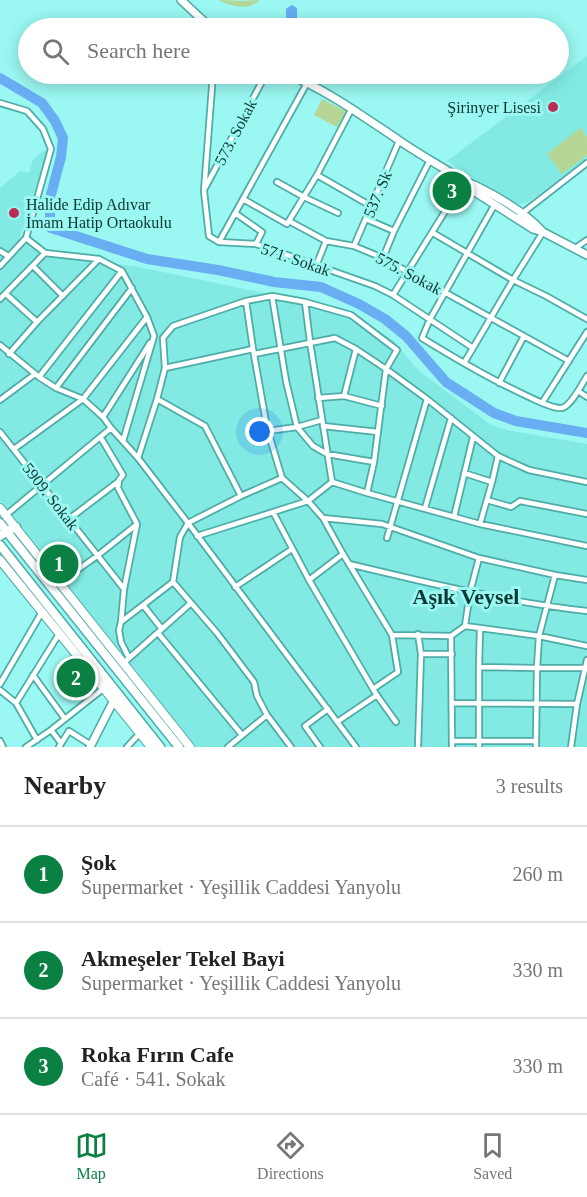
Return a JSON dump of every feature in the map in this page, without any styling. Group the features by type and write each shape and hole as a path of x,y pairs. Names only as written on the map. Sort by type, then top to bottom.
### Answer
{"highway":[{"path":"0,523 3,534 180,747"},
{"path":"3,534 16,527"},
{"path":"0,545 160,747"}],"main road":[{"path":"181,0 200,18"},
{"path":"312,84 352,108 399,141 464,181 478,187 520,216 533,229 587,254"},
{"path":"464,181 475,192 520,216"},
{"path":"3,511 59,583 126,661 190,747"},
{"path":"0,560 151,747"},
{"path":"91,746 114,700"}],"street":[{"path":"212,84 204,191 209,236 219,242 305,84"},
{"name":"573. Sokak","path":"204,191 261,84"},
{"path":"0,103 27,111 43,129 51,149 26,238 0,266"},
{"path":"288,222 317,175 352,108"},
{"name":"537. Sk","path":"354,246 399,141"},
{"path":"383,258 430,160"},
{"path":"520,216 587,163"},
{"path":"317,175 371,206"},
{"path":"393,295 464,181"},
{"path":"278,182 338,213"},
{"name":"575. Sokak","path":"243,199 326,241 354,246 383,258 568,362"},
{"path":"495,204 430,319 422,338 499,383 557,407 568,405 587,376"},
{"path":"235,213 262,232 256,244"},
{"path":"366,219 394,231"},
{"path":"464,363 543,232"},
{"path":"433,233 513,280 587,319"},
{"path":"26,238 45,253 99,259 122,272 147,317 154,336 123,441"},
{"path":"574,249 587,240"},
{"path":"316,266 326,241"},
{"name":"571. Sokak","path":"219,242 256,244 375,286 393,295 473,348"},
{"path":"0,251 8,256"},
{"path":"0,298 45,253"},
{"path":"9,354 99,259"},
{"path":"33,266 63,296"},
{"path":"0,400 37,376 122,272"},
{"path":"57,388 132,288"},
{"path":"6,294 37,322"},
{"path":"272,296 286,381 297,427 313,446 327,454 374,462"},
{"path":"138,458 165,368 163,338 173,326 272,296 305,302 351,315 397,350"},
{"path":"246,302 268,431 282,478 323,518 392,635 398,672 373,689"},
{"path":"305,302 332,482"},
{"path":"14,449 83,399 147,317"},
{"path":"542,402 587,332"},
{"path":"103,417 154,336"},
{"path":"499,383 524,336"},
{"path":"165,368 335,338 386,369 498,456 529,470 587,482"},
{"path":"0,345 37,376 83,399 103,417 198,536 356,747"},
{"path":"368,493 386,369 397,350 403,347"},
{"path":"344,396 356,349"},
{"path":"578,391 587,397"},
{"path":"318,398 344,396 382,406"},
{"path":"157,399 205,426 241,496"},
{"path":"387,538 427,399"},
{"path":"424,508 451,418"},
{"path":"268,431 322,423 378,432"},
{"path":"3,511 41,485 111,428"},
{"name":"5909. Sokak","path":"0,432 124,589"},
{"path":"454,517 473,437"},
{"path":"69,519 123,475 101,438"},
{"path":"480,524 498,456"},
{"path":"464,474 492,482"},
{"path":"122,622 173,582 180,537 188,523 282,478"},
{"path":"119,480 118,488 137,524 124,589 122,622 119,630 126,661 191,603"},
{"path":"332,482 480,524 587,546"},
{"path":"198,536 308,501 332,482"},
{"path":"487,500 511,507 520,501 587,514"},
{"path":"273,512 309,580 373,689 396,722"},
{"path":"323,518 391,526 480,558 587,580"},
{"path":"59,583 137,524"},
{"path":"235,587 292,549"},
{"path":"309,580 343,554"},
{"path":"465,626 470,592 480,558"},
{"path":"349,564 470,592 548,606 587,610"},
{"path":"451,636 452,744 536,744 539,636 555,575"},
{"path":"173,582 218,633 254,682 257,696 267,715 291,747"},
{"path":"143,605 160,631 242,735"},
{"path":"0,684 42,612"},
{"path":"392,635 451,636 465,626 539,636 587,646"},
{"path":"479,744 480,628"},
{"path":"16,703 59,634"},
{"path":"418,634 421,654 418,747"},
{"path":"421,654 452,654"},
{"path":"571,747 576,704 587,660"},
{"path":"479,667 586,669"},
{"path":"33,675 65,719"},
{"path":"26,747 104,688"},
{"path":"0,690 16,703 37,740"},
{"path":"337,722 377,695"},
{"path":"452,703 576,704"},
{"path":"320,747 305,726 328,710"},
{"path":"228,747 267,715"},
{"path":"51,730 60,745 69,731 91,746"},
{"path":"127,747 140,733"},
{"path":"0,741 3,747"}],"shaded area":[{"path":"219,0 260,0 250,6 240,7"},
{"name":"Şirinyer Lisesi","path":"587,56 587,158 530,201 513,204 447,161 550,84 569,84 569,70"},
{"path":"322,99 346,111 337,127 314,115"},
{"path":"580,128 587,137 587,155 562,174 547,154"},
{"path":"48,149 19,240 22,238 32,240 47,252 90,261 134,266 345,309 393,340 418,370 491,425 587,444 587,747 196,747 0,501 0,255 4,252 0,249 0,188 20,171 29,173 33,160"}],"water":[{"path":"292,5 297,8 297,18 286,18 286,9"}],"waterway":[{"path":"0,78 42,103 55,121 63,138 61,157 49,202 51,228 147,259 218,270 274,282 321,287 385,319 406,336 446,382 494,413 516,421 587,433"}],"place":[{"name":"Şirinyer Lisesi","path":"553,107"},
{"name":"Roka Fırın Cafe","path":"452,191"},
{"name":"Halide Edip Adıvar İmam Hatip Ortaokulu","path":"14,213"},
{"name":"Şok","path":"59,564"},
{"name":"Akmeşeler Tekel Bayi","path":"76,678"}],"district":[{"name":"Aşık Veysel","path":"466,596"}]}
